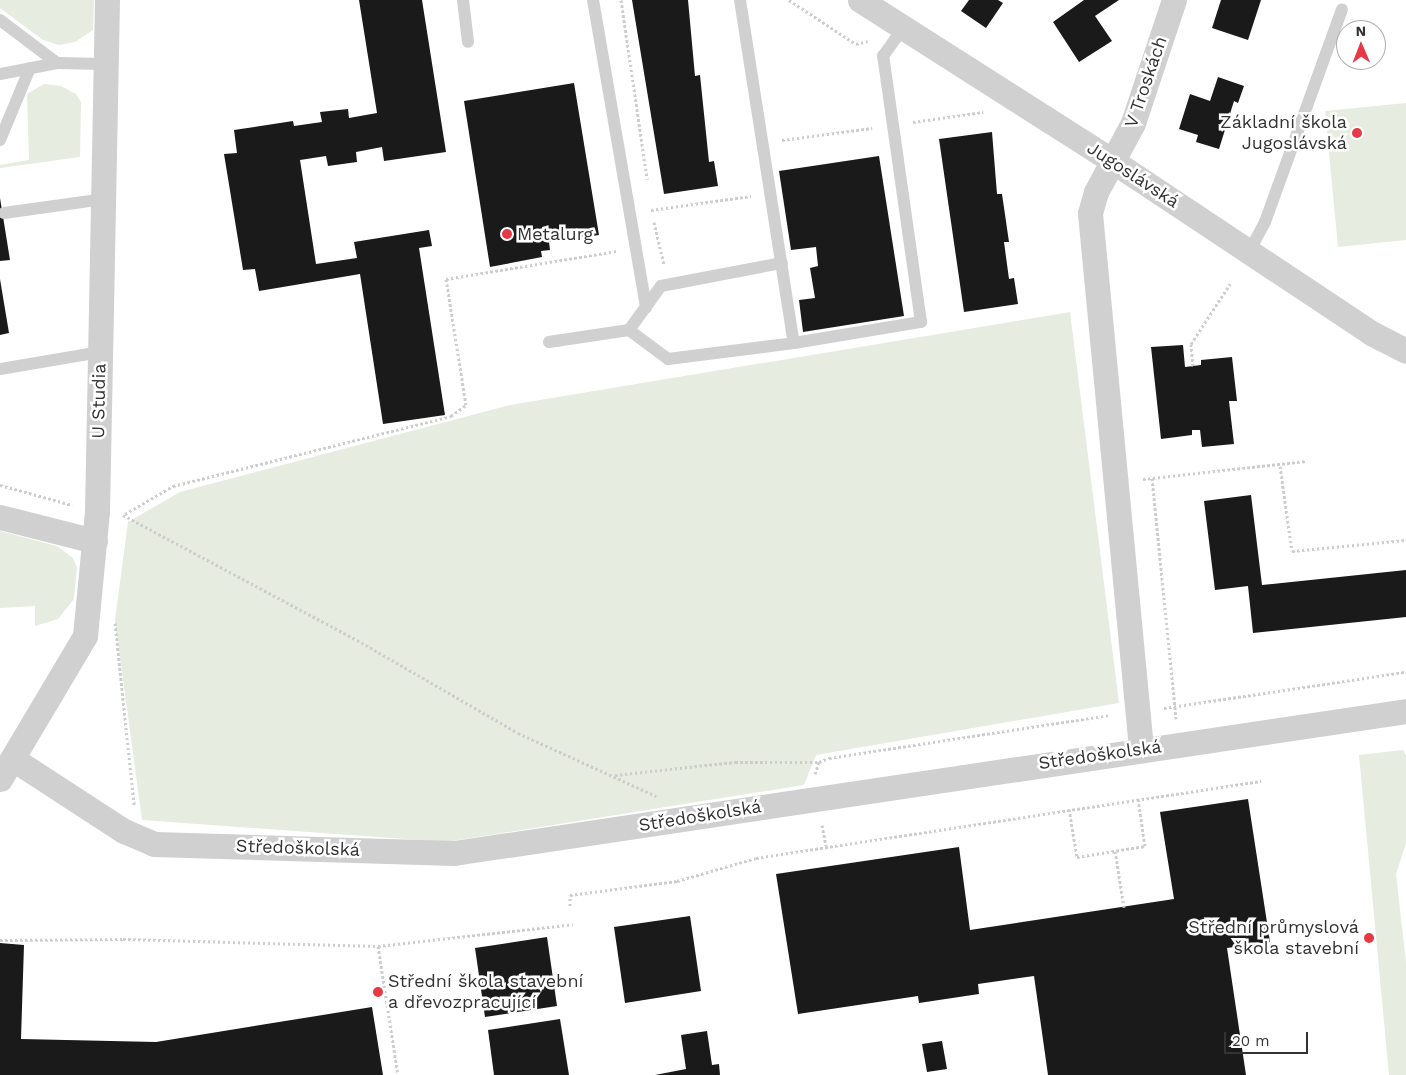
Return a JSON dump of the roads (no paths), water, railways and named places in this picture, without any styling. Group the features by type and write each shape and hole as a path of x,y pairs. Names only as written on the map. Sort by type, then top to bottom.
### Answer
{"street":[{"name":"U Studia","path":"6,769 85,636 97,512 107,0"},
{"name":"Jugoslávská","path":"860,0 1114,162 1373,334 1406,351"},
{"name":"V Troskách","path":"1141,748 1090,222 1094,198 1133,123 1174,0"},
{"path":"0,517 95,541"},
{"name":"Středoškolská","path":"6,769 124,831 154,844 454,853 1141,748 1406,711"}],"lane":[{"path":"462,0 468,42"},
{"path":"593,0 646,306"},
{"path":"740,0 794,343"},
{"path":"1248,252 1264,222 1342,9"},
{"path":"0,20 57,63"},
{"path":"549,342 629,330 668,359 794,343 921,322 883,56 903,28"},
{"path":"2,76 57,63 105,64"},
{"path":"0,140 30,68"},
{"path":"4,213 103,199"},
{"path":"629,330 662,286 782,263"},
{"path":"0,369 100,352"}],"place":[{"name":"Základní škola Jugoslávská","path":"1357,133"},
{"name":"Metalurg","path":"507,234"},
{"name":"Střední průmyslová škola stavební","path":"1369,938"},
{"name":"Střední škola stavební a dřevozpracující","path":"378,992"}]}
